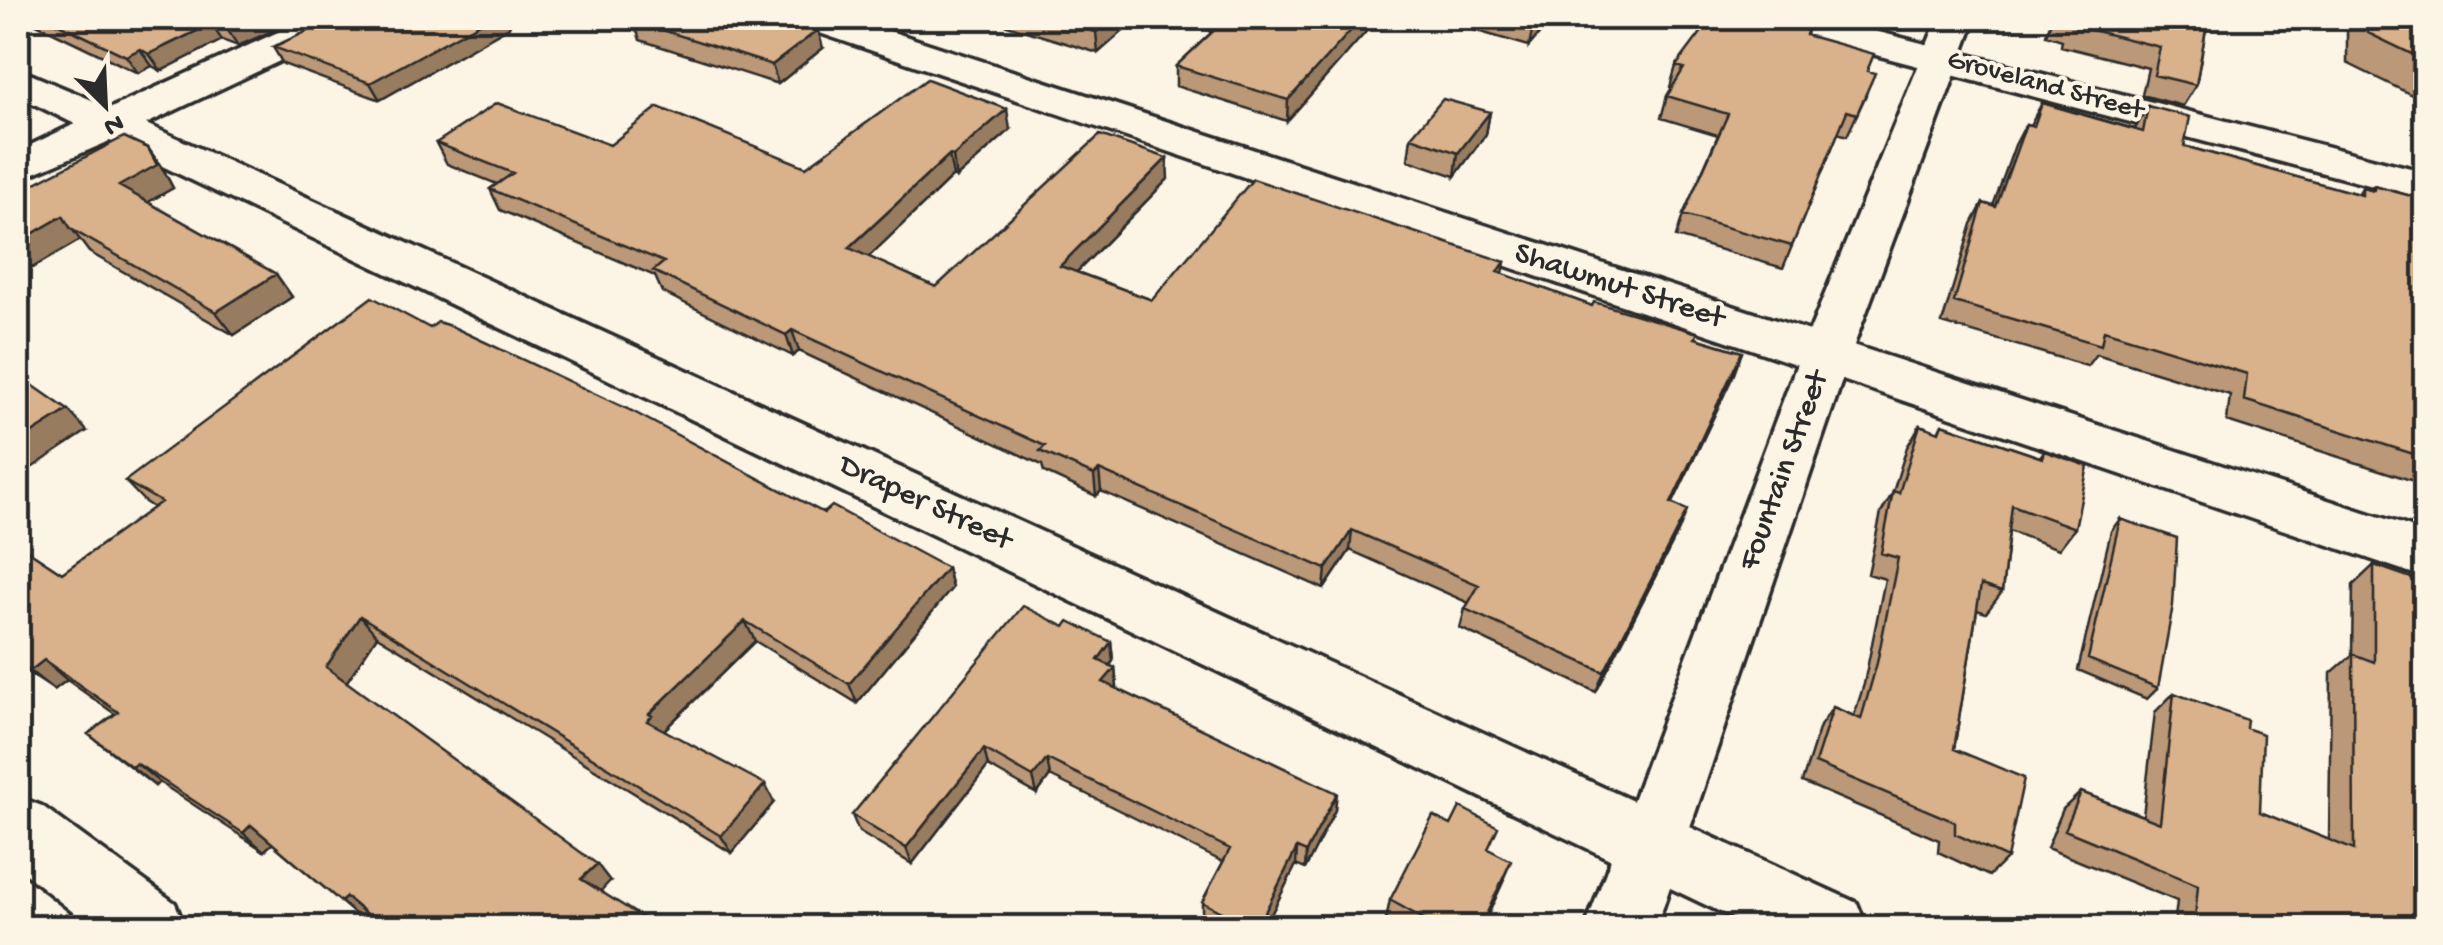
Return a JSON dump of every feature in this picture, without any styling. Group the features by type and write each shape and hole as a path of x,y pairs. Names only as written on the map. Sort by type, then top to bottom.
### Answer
{"street":[{"path":"18,167 340,18"},
{"name":"Shawmut Street","path":"814,18 2426,555"},
{"name":"Groveland Street","path":"1780,18 1948,38 2426,186"},
{"name":"Fountain Street","path":"1620,928 1826,356 1948,38"},
{"name":"Draper Street","path":"18,81 1832,928"},
{"path":"18,828 150,928"}],"building":[{"path":"46,18 254,18 227,29 211,24 149,54 140,49 126,56"},
{"path":"336,18 489,18 370,83 273,47"},
{"path":"778,18 818,30 772,65 634,21"},
{"path":"1048,18 1113,18 1096,32"},
{"path":"1215,18 1362,18 1288,100 1176,66 1221,24"},
{"path":"1503,18 1540,18 1533,26"},
{"path":"1712,18 1810,18 1806,35 1874,54 1867,71 1875,73 1857,114 1847,111 1792,246 1683,215 1728,114 1667,96 1684,68 1676,66"},
{"path":"2065,18 2208,18 2196,85 2154,75 2160,47 2071,25 2073,20"},
{"path":"2368,18 2426,18 2426,61 2368,33"},
{"path":"927,79 1007,109 953,156 949,155 849,248 936,287 1100,135 1167,158 1060,266 1152,300 1253,179 1505,262 1498,272 1592,306 1594,302 1698,333 1695,338 1742,352 1671,503 1687,510 1604,672 1465,609 1479,585 1352,530 1326,569 1099,470 1094,475 1040,451 1045,446 792,330 786,335 653,271 664,262 490,189 513,173 436,143 497,103 610,145 658,107 806,167"},
{"path":"1443,99 1490,112 1458,153 1411,137"},
{"path":"2042,103 2143,132 2148,106 2190,117 2184,146 2362,195 2362,188 2374,191 2374,186 2426,200 2426,458 2244,400 2247,374 2104,330 2101,345 1954,302 1983,203 1996,207 2026,124 2034,126"},
{"path":"124,137 148,148 157,165 119,186 276,274 216,312 71,229 63,216 18,242 18,192"},
{"path":"372,297 430,328 438,322 453,327 632,411 824,513 832,506 947,568 849,684 745,621 649,714 652,716 647,721 765,784 721,836 360,616 326,667 597,864 581,879 659,928 383,928 346,897 341,902 251,825 243,833 136,763 132,767 88,734 118,712 44,660 30,671 18,663 18,544 62,573 161,502 125,481"},
{"path":"18,375 68,410 18,442"},
{"path":"1942,424 2042,458 2044,451 2088,466 2075,528 2012,505 2002,592 1981,585 1954,749 2024,778 2007,858 1955,834 1955,822 1815,763 1833,707 1861,719 1877,663 1898,558 1881,553 1893,491 1899,493 1920,425 1939,432"},
{"path":"2120,519 2177,538 2173,605 2158,688 2088,659"},
{"path":"2374,565 2426,583 2426,928 2194,928 2198,885 2065,830 2081,792 2160,823 2174,693 2247,720 2246,728 2263,734 2260,812 2354,850 2353,654 2374,662"},
{"path":"1023,606 1065,627 1069,621 1111,642 1098,660 1115,668 1103,682 1337,793 1306,852 1297,848 1257,928 1202,902 1230,849 1047,759 1033,777 984,749 906,848 852,815"},
{"path":"1460,807 1498,827 1488,849 1511,861 1480,928 1440,928 1390,900 1433,816 1451,825"}]}
